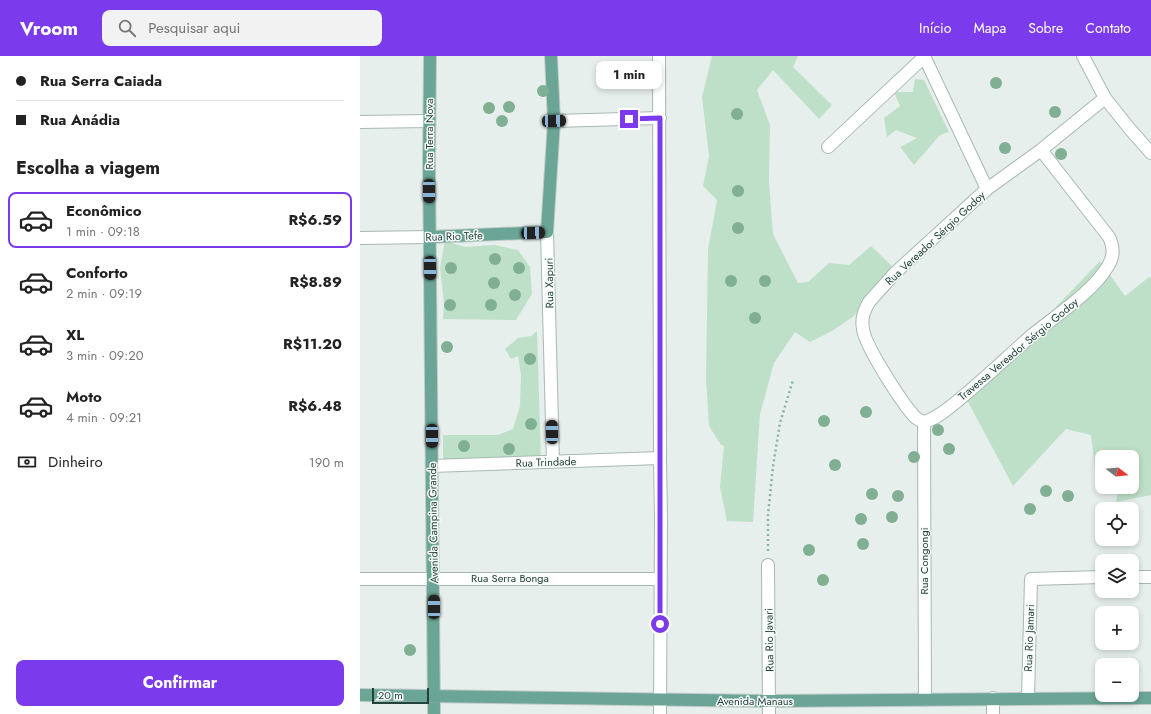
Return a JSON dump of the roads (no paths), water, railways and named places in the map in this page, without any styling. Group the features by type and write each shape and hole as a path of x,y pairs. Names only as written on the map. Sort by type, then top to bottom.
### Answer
{"main road":[{"name":"Rua Terra Nova","path":"430,56 430,237"},
{"name":"Rua Xapuri","path":"547,232 554,121 551,56"},
{"name":"Rua Rio Tefe","path":"430,237 547,232"},
{"name":"Avenida Campina Grande","path":"430,237 434,714"},
{"name":"Avenida Manaus","path":"360,695 770,701 993,698 1151,698"}],"street":[{"path":"659,56 661,518 660,714"},
{"path":"828,147 924,56 987,189"},
{"path":"1083,56 1105,98 1151,153"},
{"name":"Rua Vereador Sérgio Godoy","path":"924,422 916,418 906,406 866,340 863,329 863,314 869,302 895,273 987,189 1041,150 1105,98"},
{"path":"554,121 660,118"},
{"path":"360,122 429,121"},
{"name":"Travessa Vereador Sérgio Godoy","path":"924,422 943,412 968,392 1032,335 1080,297 1107,268 1111,259 1113,250 1109,238 1041,150"},
{"name":"Rua Xapuri","path":"547,232 553,462"},
{"name":"Rua Rio Tefe","path":"360,238 430,237"},
{"name":"Rua Congongi","path":"924,422 924,700"},
{"name":"Rua Trindade","path":"432,466 660,458"},
{"name":"Rua Rio Javari","path":"768,565 769,714"},
{"path":"1139,577 1151,577"},
{"name":"Rua Serra Bonga","path":"360,578 660,579"},
{"name":"Rua Rio Jamari","path":"1028,698 1031,579 1095,578"},
{"path":"993,698 993,714"}]}
